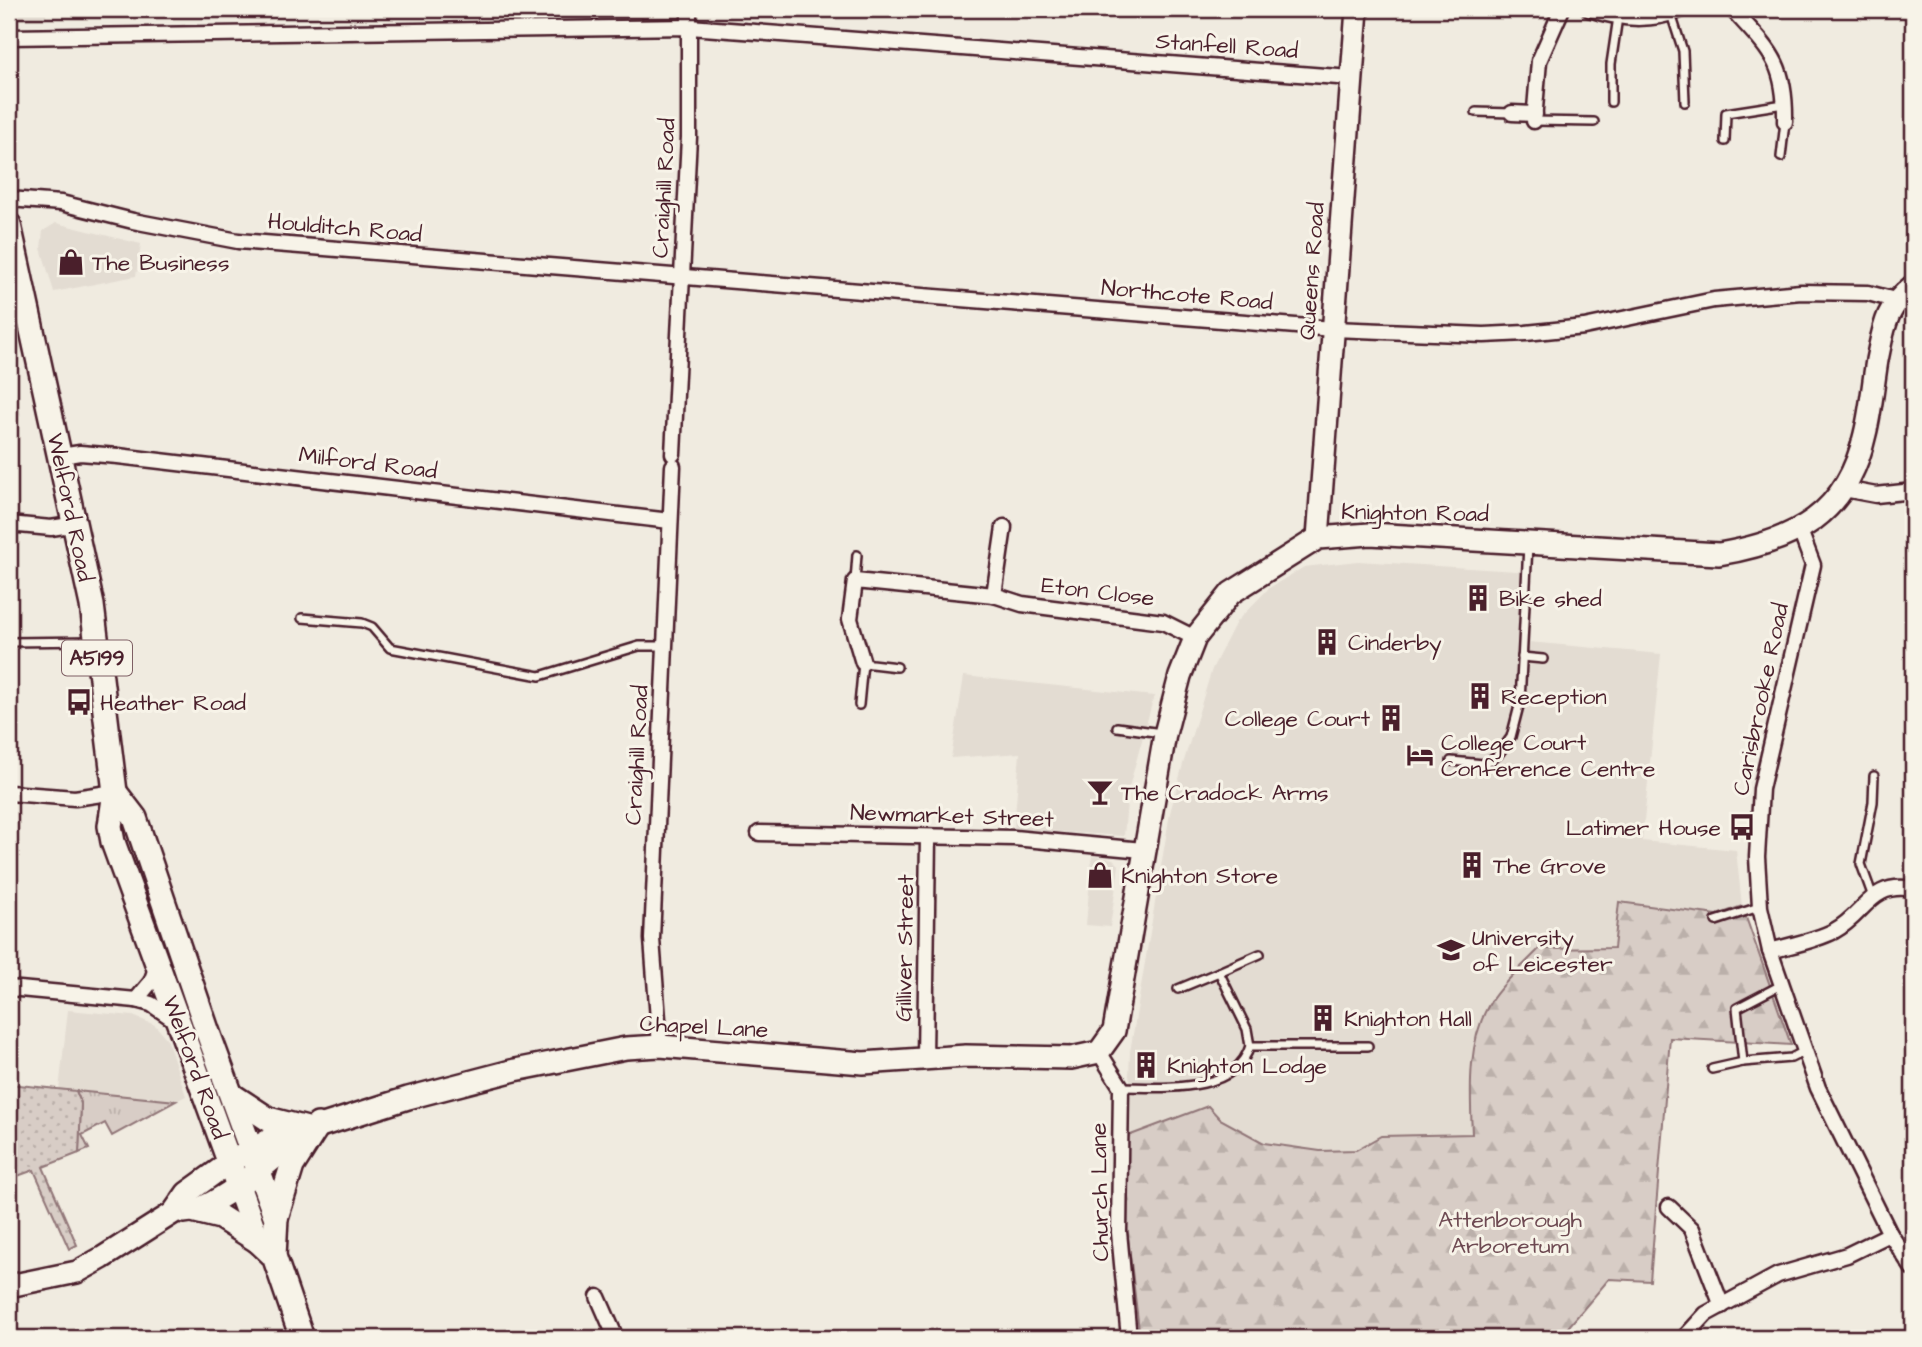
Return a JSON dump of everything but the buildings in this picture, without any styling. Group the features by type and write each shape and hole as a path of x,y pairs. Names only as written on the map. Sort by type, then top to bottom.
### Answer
{"main road":[{"name":"Welford Road","path":"9,225 92,604 115,792 110,826 113,842 234,1173 302,1338"},
{"name":"Welford Road","path":"115,792 135,817 276,1218 266,1249"},
{"path":"233,1096 268,1119 309,1129 292,1166 276,1218"},
{"path":"184,1212 220,1217 266,1249"}],"street":[{"name":"Craighill Road","path":"660,1046 652,939 690,96 689,9"},
{"name":"Queens Road","path":"1318,538 1357,9"},
{"path":"1512,113 1534,118 1543,48 1562,9"},
{"path":"1589,9 1618,17 1638,18 1677,11"},
{"path":"1732,9 1775,58 1783,76 1785,122"},
{"name":"Stanfell Road","path":"9,37 690,27 1351,78"},
{"name":"Houlditch Road","path":"9,199 61,203 133,221 238,241 682,277"},
{"name":"Northcote Road","path":"682,277 1333,329 1484,335 1584,327 1714,300 1788,293 1868,293 1895,300"},
{"path":"1895,300 1913,286"},
{"name":"Knighton Road","path":"1104,1047 1117,1018 1143,850 1165,734 1180,676 1195,638 1231,593 1318,538 1370,534 1719,554 1748,549 1799,528 1832,507 1844,489 1863,442 1882,337 1895,300"},
{"name":"Milford Road","path":"61,456 80,453 118,456 670,521"},
{"path":"1844,489 1876,495 1913,491"},
{"path":"9,524 51,528 76,524"},
{"path":"994,595 1004,527"},
{"name":"Carisbrooke Road","path":"1799,528 1813,565 1761,789 1757,857 1760,907 1770,951 1818,1088 1890,1234 1913,1269"},
{"path":"855,580 850,619 863,663"},
{"name":"Eton Close","path":"855,580 943,588 994,595 1022,604 1163,622 1195,638"},
{"path":"9,793 75,798 115,792"},
{"name":"Newmarket Street","path":"759,833 1027,839 1143,850"},
{"name":"Gilliver Street","path":"925,1059 928,837"},
{"path":"1770,951 1836,930 1873,897 1891,887 1913,889"},
{"path":"136,1000 151,982 158,961"},
{"path":"9,988 136,1000 151,1004 181,1024"},
{"name":"Chapel Lane","path":"9,1286 77,1272 184,1212 187,1193 234,1173 255,1158 279,1134 309,1129 515,1070 626,1048 660,1046 863,1063 1009,1055 1071,1058 1104,1047"},
{"path":"1104,1047 1121,1092"},
{"name":"Church Lane","path":"1121,1092 1119,1232 1129,1338"},
{"path":"1669,1208 1692,1229 1722,1306"},
{"path":"1684,1338 1706,1314 1778,1275 1847,1255 1890,1234"},
{"path":"597,1297 616,1338"}],"lane":[{"path":"1677,11 1685,102"},
{"path":"1611,102 1611,64 1618,17"},
{"path":"1725,141 1726,113 1785,104"},
{"path":"1476,112 1512,113"},
{"path":"1534,118 1594,122"},
{"path":"1782,157 1785,122"},
{"path":"1451,761 1483,764 1498,755 1511,737 1520,702 1528,542"},
{"path":"855,580 857,555"},
{"path":"302,618 362,623 372,627 390,648 540,676 639,646 664,646"},
{"path":"9,642 95,641"},
{"path":"1522,657 1543,659"},
{"path":"859,705 863,663 897,667"},
{"path":"1117,727 1165,734"},
{"path":"1873,897 1864,876 1861,854 1873,802 1874,776"},
{"path":"1716,921 1760,907"},
{"path":"1178,989 1260,954"},
{"path":"1121,1092 1215,1079 1239,1065 1247,1056 1250,1046 1237,1007 1219,972"},
{"path":"1743,1062 1737,1008 1781,985"},
{"path":"1250,1046 1368,1046"},
{"path":"1712,1069 1743,1062 1791,1058 1805,1051"}],"shaded area":[{"path":"9,9 46,9 46,20 9,20"},
{"path":"56,223 141,244 136,276 54,292 41,248 43,231"},
{"path":"9,356 21,415 9,413"},
{"name":"University of Leicester","path":"1358,561 1532,572 1529,642 1661,654 1642,841 1736,850 1742,906 1791,1045 1670,1038 1650,1281 1609,1279 1559,1338 1140,1338 1127,1229 1128,1097 1134,1092 1129,1076 1130,1052 1170,813 1183,764 1212,669 1236,622 1269,588 1304,567"},
{"path":"964,676 1154,696 1128,791 1124,836 1014,829 1020,753 951,758"},
{"path":"1092,856 1113,859 1119,865 1110,927 1086,925"},
{"path":"68,1010 133,1016 155,1025 167,1039 186,1096 176,1101 59,1090"}],"green space":[{"name":"Attenborough Arboretum","path":"1619,902 1717,915 1742,906 1791,1045 1670,1038 1650,1281 1609,1279 1559,1338 1140,1338 1127,1229 1128,1136 1208,1106 1220,1119 1264,1143 1320,1151 1356,1150 1381,1136 1472,1134 1471,1083 1474,1049 1483,1016 1491,1001 1539,949 1614,948"},
{"path":"9,1084 76,1091 81,1103 79,1153 43,1167 77,1245 69,1249 34,1170 9,1179"},
{"path":"76,1091 176,1101 112,1136 105,1123 82,1135 89,1149 79,1153 81,1103"}],"place":[{"name":"The Business","path":"71,262"},
{"name":"Bike shed","path":"1478,598"},
{"name":"Cinderby","path":"1327,642"},
{"name":"Reception","path":"1480,696"},
{"name":"Heather Road","path":"79,702"},
{"name":"College Court","path":"1391,718"},
{"name":"College Court Conference Centre","path":"1420,755"},
{"name":"The Cradock Arms","path":"1100,792"},
{"name":"Latimer House","path":"1742,827"},
{"name":"The Grove","path":"1472,865"},
{"name":"Knighton Store","path":"1100,875"},
{"name":"University of Leicester","path":"1451,950"},
{"name":"Knighton Hall","path":"1323,1018"},
{"name":"Knighton Lodge","path":"1146,1065"}]}
